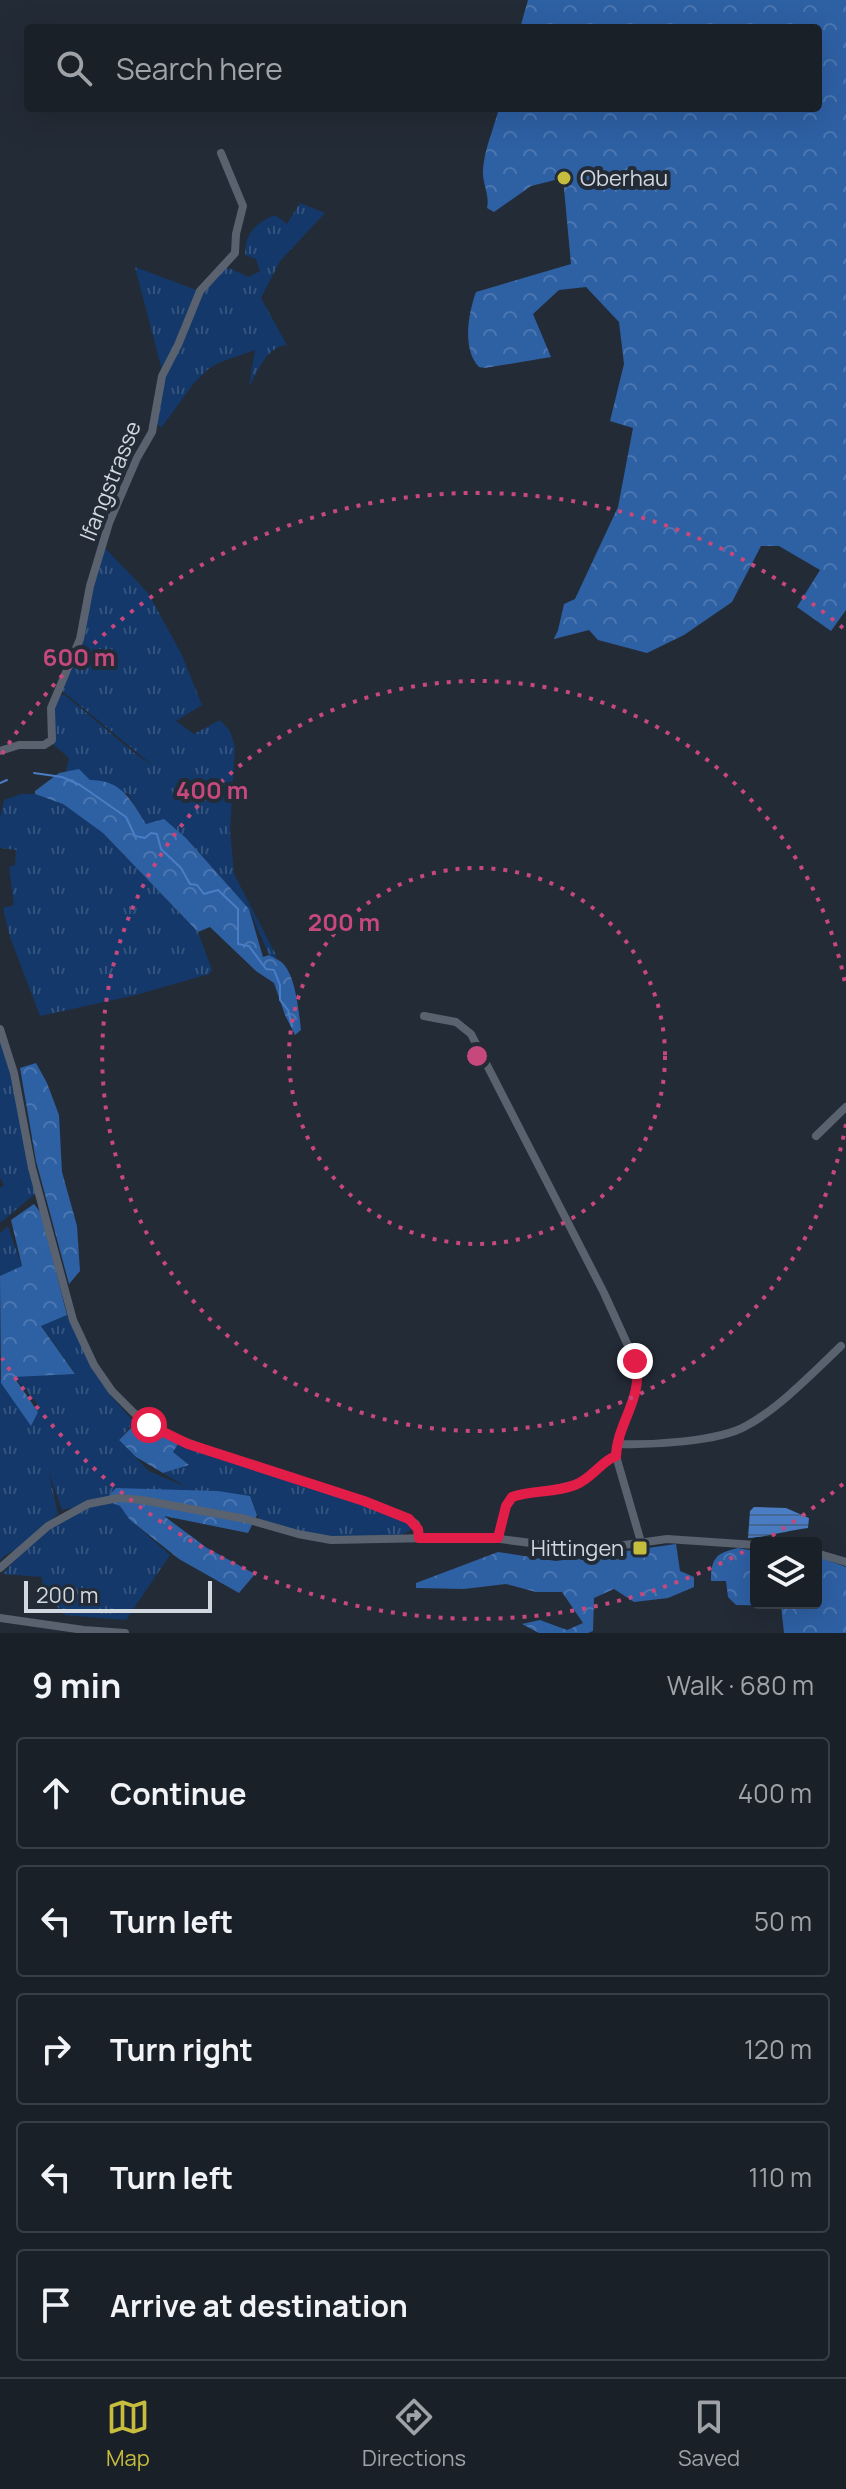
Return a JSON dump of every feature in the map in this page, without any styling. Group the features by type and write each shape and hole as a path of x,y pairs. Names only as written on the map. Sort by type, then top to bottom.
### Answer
{"street":[{"name":"Ifangstrasse","path":"0,751 19,745 44,745 52,740 51,708 80,639 90,586 109,523 131,469 152,432 162,376 200,291 235,253 243,206 221,153"},
{"path":"424,1016 456,1022 471,1034 597,1279 635,1361 637,1387 616,1456 641,1542"},
{"path":"0,1029 14,1073 40,1195 79,1335 103,1379 134,1413 165,1434 409,1519 418,1529 419,1538"},
{"path":"816,1136 846,1107"},
{"path":"618,1444 695,1440 745,1427 794,1390 841,1346"},
{"path":"498,1538 506,1506 512,1497 575,1485 592,1477 607,1460 616,1456"},
{"path":"0,1568 48,1526 88,1504 118,1498 246,1519 321,1539 498,1538 588,1550 677,1539 750,1545"},
{"path":"822,1555 846,1562"},
{"path":"0,1618 125,1633"}],"green space":[{"path":"528,0 846,0 846,610 831,631 797,607 820,570 779,546 761,546 732,602 684,635 647,653 598,640 589,630 554,639 564,604 575,599 618,507 633,428 610,421 624,364 619,322 586,287 559,290 533,314 551,357 479,367 468,341 476,292 571,264 563,178 531,186 494,212 487,208 484,162 498,112 822,112 822,24 521,24"},
{"path":"300,203 325,213 280,261 261,298 287,345 268,355 249,387 255,350 207,370 161,428 155,421 163,374 135,267 199,291 224,266 249,277 260,271 256,259 245,255 252,230 275,215 287,224"},
{"path":"104,547 148,593 182,655 202,705 176,721 194,734 220,720 230,731 235,747 230,831 234,874 276,955 275,959 269,955 249,909 186,838 146,824 128,794 66,771 69,758 53,744 52,713 60,695 65,695 151,764 60,689 80,639"},
{"path":"79,769 90,780 118,788 146,824 164,819 186,838 249,909 263,957 269,955 282,963 292,980 301,1030 295,1035 274,983 256,971 210,927 198,932 103,833 63,804 35,794 59,773"},
{"path":"21,794 35,794 63,804 103,833 198,932 212,970 209,974 136,995 40,1016 10,937 3,908 14,905 9,867 15,865 16,850 0,848 0,818 4,800"},
{"path":"0,1037 9,1062 36,1193 0,1223 0,1188 4,1185 0,1177"},
{"path":"36,1063 59,1115 62,1172 77,1226 80,1271 69,1284 36,1161 20,1068"},
{"path":"34,1204 41,1213 67,1315 41,1326 75,1374 14,1377 38,1412 31,1426 1,1383 0,1276 22,1266 11,1220"},
{"path":"8,1226 22,1267 0,1276 0,1233"},
{"path":"67,1315 111,1396 134,1422 119,1440 149,1471 186,1487 163,1473 189,1465 173,1452 178,1444 404,1519 411,1525 411,1530 399,1536 327,1536 296,1531 259,1519 250,1496 226,1493 155,1494 62,1510 49,1473 58,1514 24,1545 0,1561 0,1379 31,1425 39,1406 14,1376 75,1373 41,1325"},
{"path":"138,1421 178,1444 173,1452 189,1465 163,1473 136,1457 119,1440"},
{"path":"116,1488 218,1491 250,1496 257,1515 248,1533 164,1516 207,1548 255,1574 239,1593 179,1559 130,1520 120,1506 105,1500"},
{"path":"112,1502 120,1506 130,1520 170,1555 126,1620 65,1615 43,1592 42,1577 3,1574 25,1549 51,1528 80,1511"},
{"path":"676,1544 680,1571 694,1577 694,1587 668,1598 634,1602 614,1589 594,1598 593,1631 588,1633 539,1633 522,1624 540,1620 567,1630 583,1623 562,1592 536,1592 506,1584 464,1589 416,1588 416,1583 498,1552 556,1561"},
{"path":"738,1548 750,1550 750,1605 736,1605 728,1597 726,1581 711,1581 714,1562 724,1552"},
{"path":"822,1558 846,1567 846,1633 784,1633 781,1609 822,1609"}],"shaded area":[{"path":"754,1507 786,1508 809,1518 808,1528 748,1538 750,1511"}],"waterway":[{"path":"34,773 62,777 80,785 126,817 135,836 145,838 151,833 157,834 161,849 181,868 190,884 197,885 204,894 218,890 238,909 238,944 249,946 266,969 274,970 280,985 280,1000 288,1010 292,1026"},
{"path":"0,783 7,780"}],"place":[{"name":"Oberhau","path":"564,178"},
{"name":"Hittingen","path":"640,1548"}],"route":[{"path":"149,1425 188,1444 364,1501 409,1519 416,1524 419,1538 498,1538 506,1506 512,1497 575,1485 592,1477 607,1460 616,1456 637,1387 635,1361"}]}
